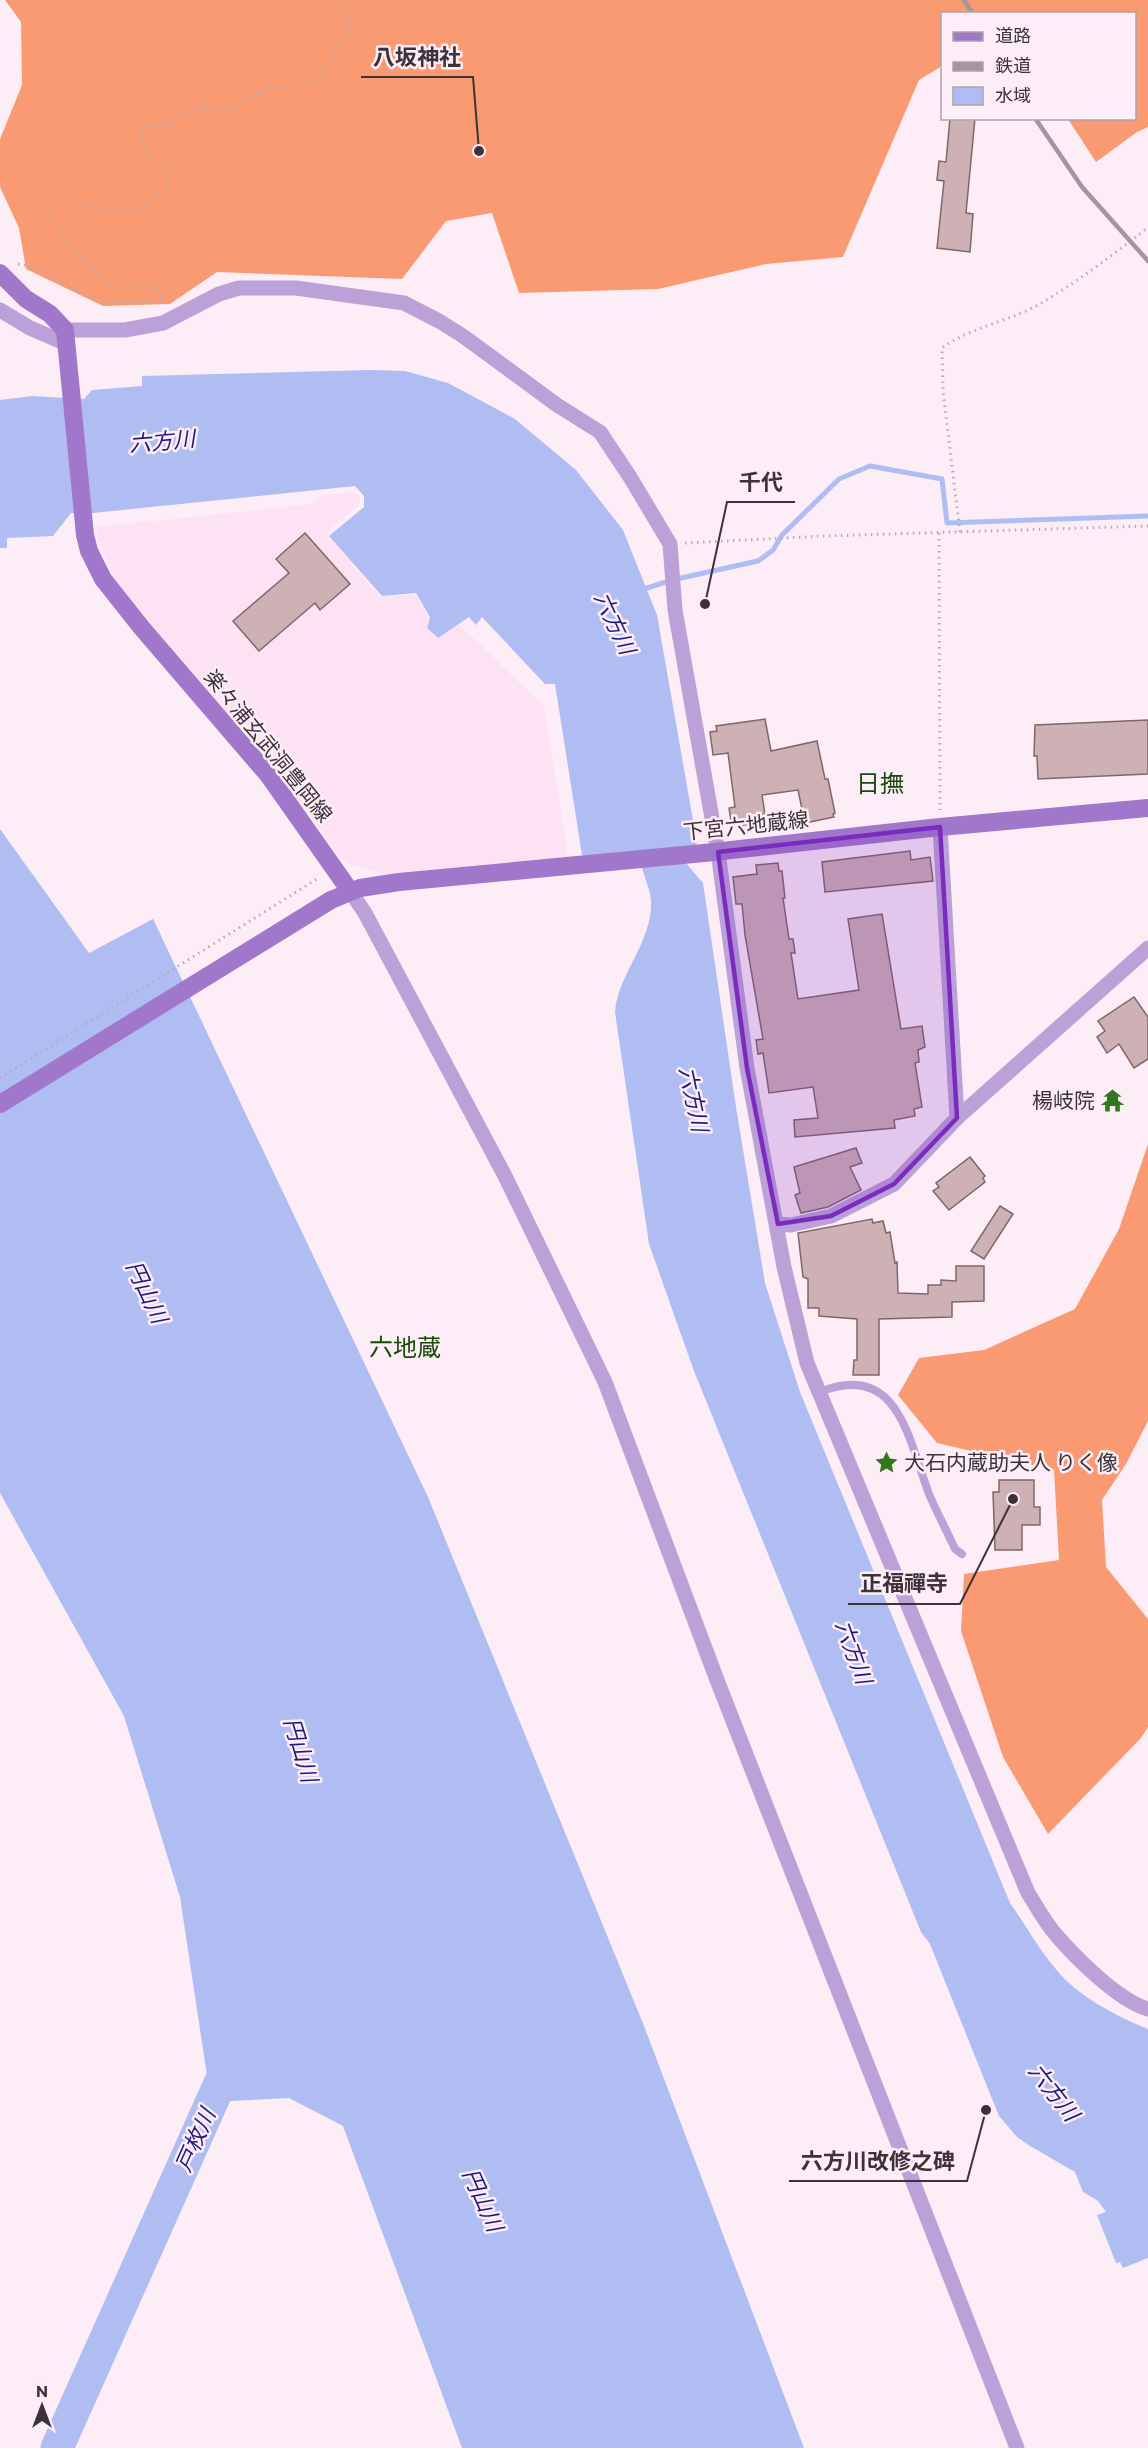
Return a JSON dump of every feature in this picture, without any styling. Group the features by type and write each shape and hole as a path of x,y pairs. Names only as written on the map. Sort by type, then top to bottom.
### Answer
{"main road":[{"path":"0,273 26,299 50,314 66,337"},
{"name":"楽々浦玄武洞豊岡線","path":"66,337 89,551 104,579 141,627 268,776 350,891"},
{"name":"下宮六地蔵線","path":"350,891 376,884 1148,808"},
{"path":"0,1104 331,900 350,891"}],"street":[{"path":"1,311 30,328 66,337 163,323 219,294 238,288 296,288 404,303 463,336 557,405 600,432 670,544 675,610 711,852 747,1068 778,1224 784,1267 805,1352 1028,1893 1056,1935 1086,1966 1113,1989 1148,2009"},
{"path":"940,827 957,1118"},
{"path":"350,891 365,913 506,1176 605,1382 721,1691 1017,2448"},
{"path":"778,1224 791,1225 831,1216 894,1184 957,1118 1148,948"}],"lane":[{"path":"820,1392 848,1384 868,1388 886,1398 909,1432 930,1495 955,1549 962,1554"}],"path":[{"path":"34,267 80,292 100,298 142,303 158,300 164,295 159,289 147,285 107,281 96,275 75,252 53,219 52,210 61,201 70,201 93,208 134,209 171,188 170,174 144,146 140,137 143,126 166,123 199,107 233,109 266,87 289,91 307,85 322,76 347,35 348,10 340,0"},
{"path":"960,532 944,391 942,348 958,336 1037,306 1148,230"},
{"path":"670,544 824,536 1148,526"},
{"path":"939,533 940,827"},
{"path":"0,1078 318,880"}],"highlighted area":[{"path":"940,827 957,1118 894,1184 831,1216 778,1224 747,1068 718,852"}],"shaded area":[{"path":"5,0 1148,0 1148,127 1137,132 1096,162 1069,120 1136,120 1136,12 941,12 941,67 919,80 843,257 766,264 658,289 519,293 492,213 446,221 402,279 217,272 170,304 103,306 26,269 19,228 0,187 0,139 22,85 21,22"},
{"path":"351,492 360,496 360,504 326,533 380,597 416,595 428,617 426,628 437,639 459,624 544,707 568,857 388,875 352,865 338,855 306,810 116,582 97,536 97,527 314,504 320,496"},
{"path":"1148,1144 1148,1421 1126,1464 1102,1500 1106,1567 1148,1619 1148,1727 1141,1738 1048,1834 1003,1757 961,1631 964,1574 1059,1560 1054,1470 937,1443 898,1395 919,1358 984,1350 1075,1309 1119,1229"}],"water":[{"name":"六方川","path":"405,371 448,383 515,419 576,470 623,530 657,615 697,843 685,862 703,883 765,1283 800,1392 1010,1903 1055,1968 1074,1988 1123,2018 1148,2029 1148,2258 1123,2268 1120,2262 1116,2263 1097,2215 1106,2212 1098,2201 1083,2192 1075,2172 1017,2137 999,2116 930,1944 921,1932 694,1371 649,1244 615,1012 622,984 647,930 651,900 642,868 582,855 555,684 545,684 482,617 476,625 469,617 438,638 427,628 430,617 416,593 382,596 329,536 364,507 364,496 355,486 93,513 71,513 53,536 7,538 7,548 0,548 0,400 32,396 84,399 92,390 142,386 142,376"},
{"name":"円山川","path":"0,829 89,953 153,919 428,1497 644,2026 804,2448 462,2448 343,2126 289,2098 211,2102 180,1897 124,1716 0,1493"}],"building":[{"path":"950,120 975,120 966,213 973,214 970,252 937,248 944,181 937,180 939,161 946,162"},
{"path":"305,533 350,584 320,610 315,603 259,651 233,621 289,573 276,559"},
{"path":"765,719 771,751 817,741 825,779 828,779 834,817 805,823 798,790 762,795 765,814 762,814 763,822 732,827 729,808 735,807 728,753 713,755 710,732 717,731 716,726"},
{"path":"1148,720 1148,774 1038,779 1037,756 1034,756 1035,725"},
{"path":"910,851 911,860 930,857 933,881 825,892 822,862"},
{"path":"778,863 779,871 782,871 789,939 793,939 795,953 791,953 798,999 859,990 848,919 882,914 901,1029 922,1026 925,1047 918,1050 919,1062 915,1063 922,1107 914,1109 915,1116 894,1120 895,1128 795,1137 794,1120 818,1118 813,1087 769,1093 763,1053 758,1054 756,1040 763,1039 745,935 742,904 736,904 733,877 757,874 756,865"},
{"path":"1134,997 1148,1017 1148,1059 1134,1068 1119,1044 1107,1053 1097,1037 1105,1031 1098,1021"},
{"path":"856,1148 862,1163 850,1167 861,1190 828,1207 801,1213 795,1195 800,1193 794,1167"},
{"path":"970,1157 985,1176 983,1178 985,1182 949,1210 933,1191 939,1187 936,1183"},
{"path":"1000,1206 1013,1214 984,1259 971,1251"},
{"path":"872,1219 873,1223 883,1221 886,1233 890,1232 895,1263 897,1262 898,1293 928,1294 928,1285 941,1285 941,1280 956,1281 956,1266 984,1266 984,1301 952,1302 952,1317 879,1319 879,1375 853,1375 854,1360 857,1360 857,1319 819,1316 819,1308 808,1308 808,1279 803,1277 798,1233"},
{"path":"999,1480 1034,1480 1034,1507 1040,1507 1040,1525 1022,1525 1022,1550 995,1550 993,1492 999,1492"}],"waterway":[{"path":"641,590 672,580 758,561 773,550 782,535 839,479 870,466 942,479 947,523 1148,516"},
{"name":"戸枚川","path":"57,2448 230,2061"}],"railway":[{"path":"964,0 972,12"},
{"path":"1036,120 1082,187 1148,261"}],"place":[{"name":"八坂神社","path":"479,151"},
{"name":"千代","path":"705,604"},
{"name":"楊岐院","path":"1113,1101"},
{"name":"大石内蔵助夫人 りく像","path":"886,1463"},
{"name":"正福禪寺","path":"1013,1499"},
{"name":"六方川改修之碑","path":"986,2110"}],"district":[{"name":"日撫","path":"880,784"},
{"name":"六地蔵","path":"405,1348"}]}
